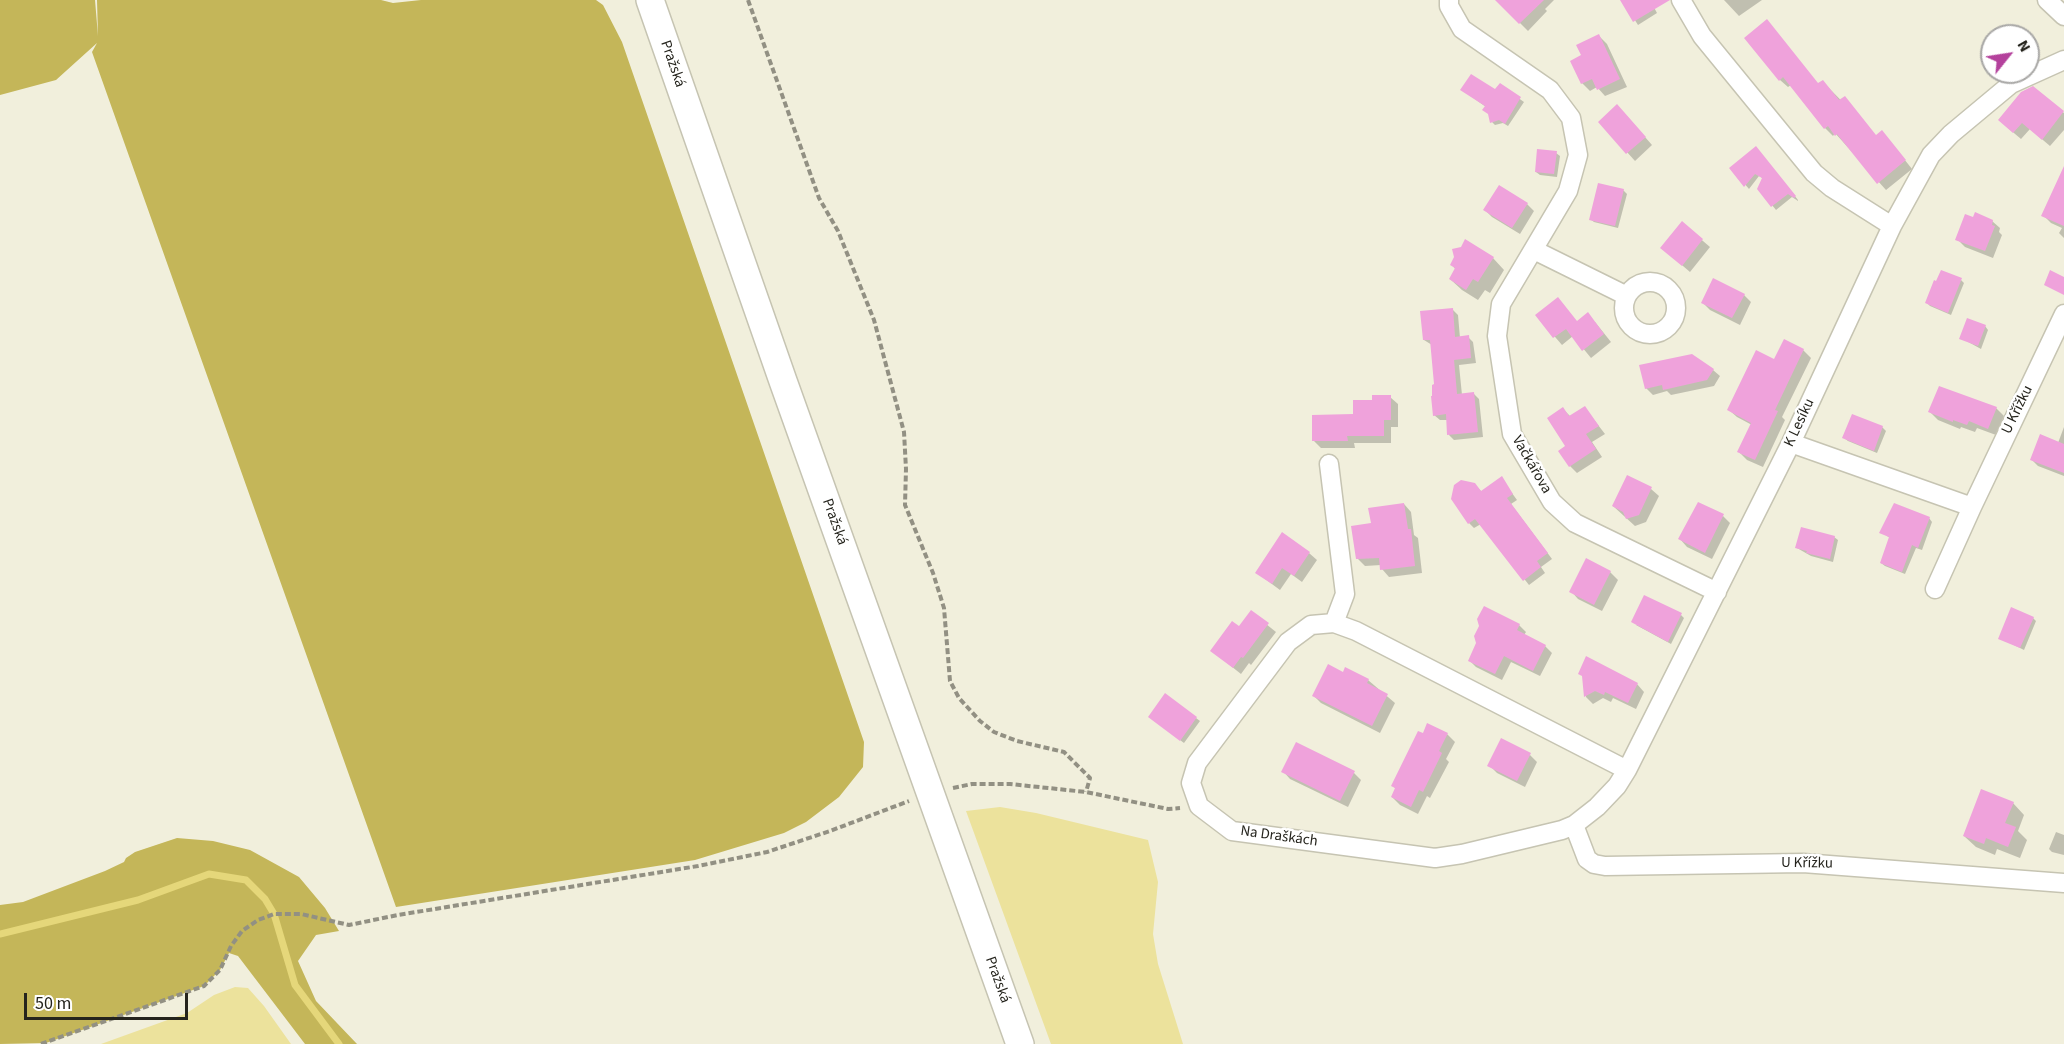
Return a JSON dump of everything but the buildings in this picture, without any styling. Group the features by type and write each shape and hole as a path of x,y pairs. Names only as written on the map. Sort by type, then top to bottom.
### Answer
{"main road":[{"name":"Pražská","path":"650,0 1020,1044"}],"street":[{"name":"Vačkářova","path":"1449,0 1449,6 1462,29 1550,90 1571,118 1578,155 1568,191 1502,304 1497,336 1512,434 1552,502 1575,523 1717,592"},
{"path":"1681,0 1702,36 1814,173 1832,188 1892,226"},
{"path":"2047,0 2064,16"},
{"name":"K Lesíku","path":"1574,825 1610,793 1627,770 1791,444 1892,226 1931,155 1951,134 2011,84 2064,60"},
{"path":"1534,250 1627,296"},
{"name":"U Křížku","path":"1935,589 2064,314"},
{"path":"1791,444 1972,507"},
{"path":"1329,464 1345,594 1334,623"},
{"path":"1199,806 1191,783 1197,763 1288,642 1311,625 1334,623 1356,631 1627,770"},
{"name":"Na Draškách","path":"1199,806 1232,831 1435,858 1517,841 1574,825"},
{"name":"U Křížku","path":"1574,825 1587,859 1605,867 1803,863 2064,883"}],"path":[{"path":"748,0 815,188 838,231 874,320 904,432 905,505 933,573 944,608 950,681 959,698 980,722 994,732 1017,741 1064,752 1090,778 1086,792"},
{"path":"41,1044 204,986 220,970 231,946 242,931 258,920 274,914 301,914 349,925 698,866 767,852 930,793 972,783 1010,784 1086,792 1168,809 1199,806"}],"shaded area":[{"path":"0,0 95,0 98,36 97,0 381,0 393,3 421,0 596,0 603,5 622,42 864,742 863,767 839,797 806,822 784,833 695,860 396,907 92,52 97,43 56,80 0,95"},
{"path":"1000,807 1036,813 1148,840 1158,882 1153,934 1158,964 1183,1044 1051,1044 966,811"},
{"path":"177,838 213,841 250,850 299,877 325,908 339,931 316,935 298,961 316,1001 357,1044 305,1044 238,956 229,953 220,970 204,986 46,1043 0,1044 0,905 23,902 105,871 124,862 135,852"},
{"path":"235,987 248,988 291,1044 101,1044 187,1013 214,995"}],"waterway":[{"path":"0,934 138,900 209,874 246,880 265,899 274,914 295,985 339,1044"}]}
